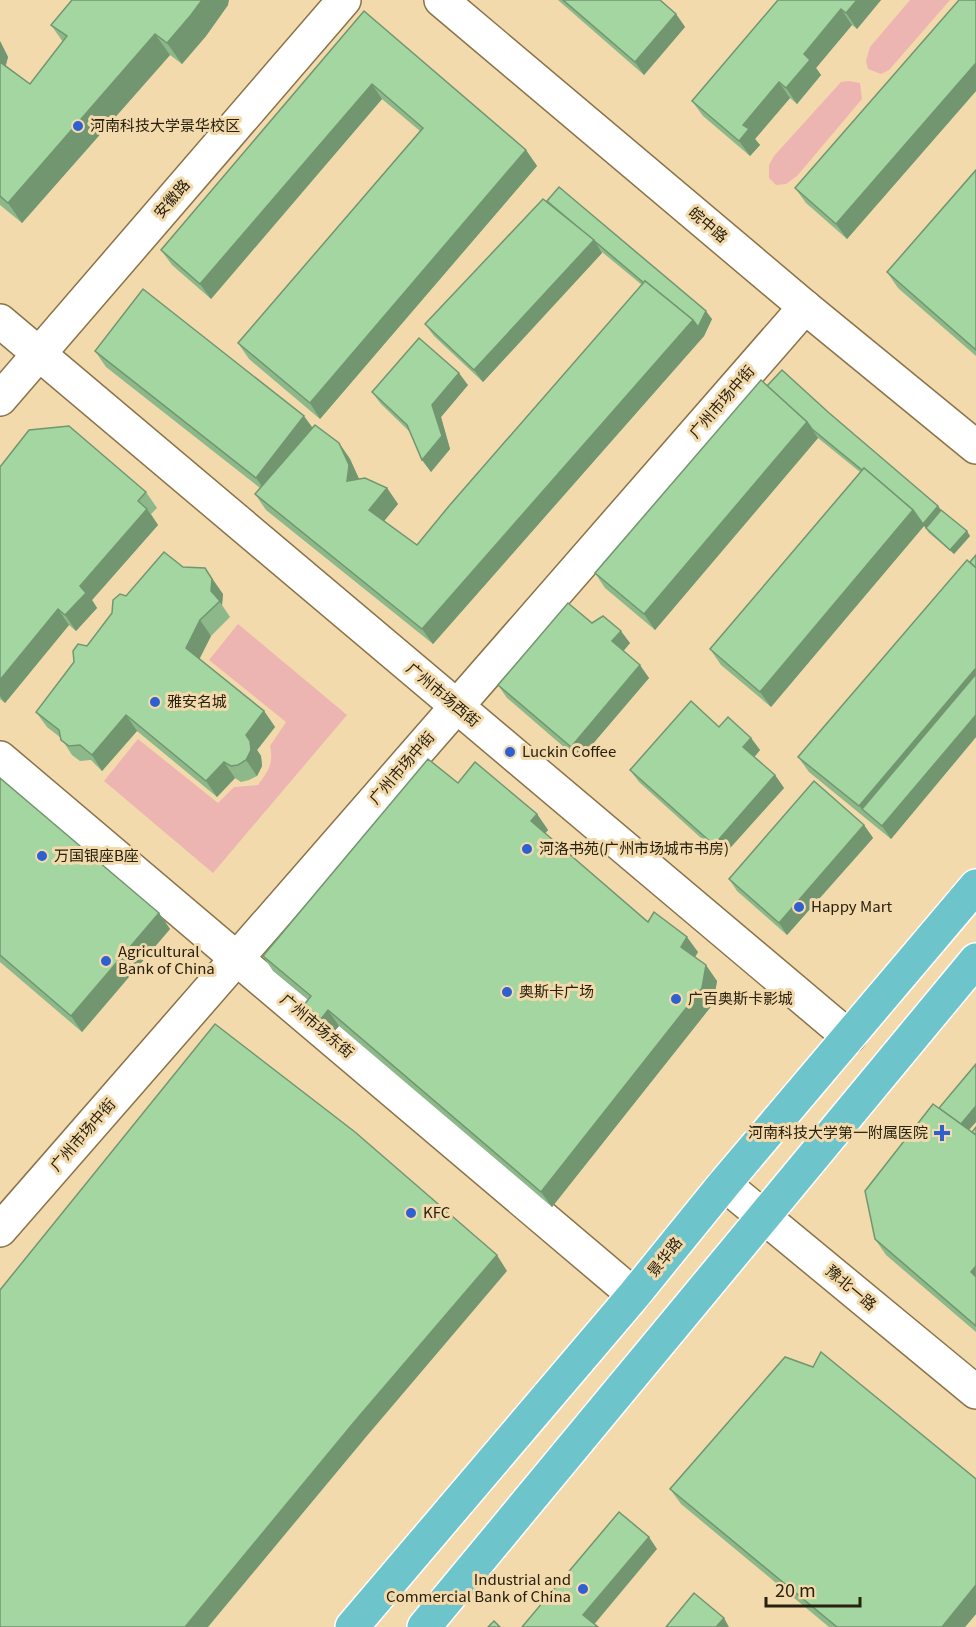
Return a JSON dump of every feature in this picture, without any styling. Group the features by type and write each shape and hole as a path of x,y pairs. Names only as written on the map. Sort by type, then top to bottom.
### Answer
{"main road":[{"name":"景华路","path":"352,1627 634,1295 724,1184 976,886"},
{"path":"424,1627 976,960"}],"street":[{"name":"安徽路","path":"0,399 344,0"},
{"name":"皖中路","path":"441,0 805,307 976,447"},
{"name":"广州市场中街","path":"0,1230 805,307"},
{"name":"广州市场西街","path":"0,321 849,1037"},
{"name":"广州市场东街","path":"0,758 634,1295"},
{"name":"豫北一路","path":"724,1184 976,1392"}],"shaded area":[{"path":"910,0 950,0 889,70 881,74 868,69 866,61 870,47"},
{"path":"841,82 860,83 862,99 797,176 786,184 776,185 769,178 769,165 774,156"},
{"path":"238,624 347,715 213,873 104,781 138,739 218,803 234,787 258,785 269,767 270,746 286,722 209,660"}],"building":[{"path":"72,0 202,0 167,43 155,34 8,203 0,196 0,62 30,84 67,36 51,25"},
{"path":"563,0 660,0 676,14 635,62"},
{"path":"778,0 857,0 846,13 841,9 804,54 810,60 786,88 779,82 743,125 749,129 739,141 692,101"},
{"path":"959,0 976,0 976,63 836,224 795,188"},
{"path":"364,11 526,150 310,403 238,343 423,128 372,84 200,284 161,250"},
{"path":"976,170 976,350 887,272"},
{"path":"559,187 706,311 698,327 693,320 645,281 644,283 547,201"},
{"path":"543,199 594,240 474,370 425,324"},
{"path":"645,281 693,320 422,629 255,494 315,425 339,443 349,465 347,481 365,478 387,488 369,510 417,545"},
{"path":"143,289 304,416 256,478 95,351"},
{"path":"419,338 459,373 432,405 442,436 422,460 407,425 372,392"},
{"path":"782,370 938,506 923,524 913,510 864,468 862,470 812,429 767,386"},
{"path":"761,380 807,422 644,614 595,573"},
{"path":"69,426 146,492 138,501 147,509 80,586 86,593 65,615 58,609 0,680 0,467 29,430"},
{"path":"864,468 913,510 760,692 710,649"},
{"path":"941,510 967,531 950,550 926,528"},
{"name":"雅安名城","path":"164,552 183,567 205,568 212,579 211,591 220,601 200,620 186,648 264,711 246,735 250,741 251,750 246,760 231,766 224,762 206,781 126,715 92,755 80,745 69,746 61,740 59,730 36,712 74,662 73,651 78,644 87,646 112,613 113,600 120,594 126,596"},
{"path":"976,555 976,568 970,562"},
{"path":"967,560 976,568 976,668 859,806 798,757"},
{"path":"568,603 592,623 603,616 621,631 612,641 640,665 571,747 498,685"},
{"path":"976,674 976,715 882,826 862,809"},
{"path":"691,701 719,727 728,717 751,738 743,747 775,775 714,845 630,770"},
{"name":"奥斯卡广场","path":"428,759 458,783 475,762 537,814 531,821 648,922 654,912 687,937 681,947 706,965 702,988 541,1192 328,1010 321,1019 304,1005 311,996 263,956"},
{"name":"万国银座B座","path":"0,778 159,913 71,1016 0,955"},
{"path":"814,781 864,825 779,923 729,879"},
{"path":"215,1024 355,1132 497,1255 355,1421 185,1627 0,1627 0,1290"},
{"path":"976,1064 976,1106 961,1124 939,1108"},
{"name":"河南科技大学第一附属医院","path":"933,1104 976,1135 976,1266 971,1272 976,1277 976,1326 875,1239 865,1191"},
{"path":"821,1352 976,1479 976,1585 942,1627 837,1627 670,1489 785,1357 813,1367"},
{"path":"619,1512 649,1537 583,1615 598,1627 522,1627"},
{"path":"694,1593 724,1618 716,1627 666,1627"},
{"path":"494,1621 500,1627 488,1627"}],"place":[{"name":"河南科技大学景华校区","path":"78,126"},
{"name":"雅安名城","path":"155,702"},
{"name":"Luckin Coffee","path":"510,752"},
{"name":"河洛书苑(广州市场城市书房)","path":"527,849"},
{"name":"万国银座B座","path":"42,856"},
{"name":"Happy Mart","path":"799,907"},
{"name":"Agricultural Bank of China","path":"106,961"},
{"name":"奥斯卡广场","path":"507,992"},
{"name":"广百奥斯卡影城","path":"676,999"},
{"name":"河南科技大学第一附属医院","path":"942,1133"},
{"name":"KFC","path":"411,1213"},
{"name":"Industrial and Commercial Bank of China","path":"583,1589"}]}
